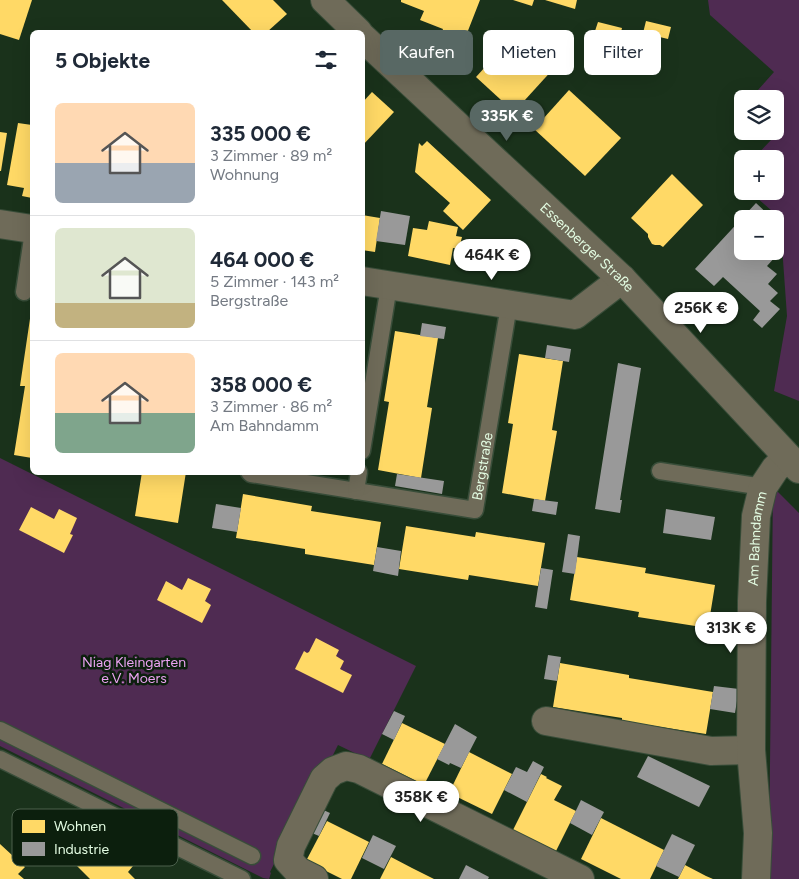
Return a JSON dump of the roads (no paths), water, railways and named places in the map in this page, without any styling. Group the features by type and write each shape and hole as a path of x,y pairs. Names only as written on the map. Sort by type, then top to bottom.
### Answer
{"street":[{"path":"325,0 356,30"},
{"name":"Essenberger Straße","path":"365,40 622,279 793,463"},
{"path":"0,224 30,229"},
{"path":"376,284 575,315 622,279"},
{"name":"Am Bahndamm","path":"756,879 758,833 752,750 752,601 756,516 763,487 775,469 793,463"},
{"path":"546,721 711,751 752,750"},
{"path":"314,879 298,871 288,860 290,846 324,780 333,771 346,766 359,769 580,879"}],"lane":[{"path":"24,292 30,252"},
{"path":"365,416 376,284"},
{"name":"Bergstraße","path":"258,475 475,510 509,305"},
{"path":"660,471 763,487"},
{"path":"356,491 359,475"},
{"path":"0,730 158,809"},
{"path":"0,759 101,809"},
{"path":"178,819 252,856"},
{"path":"178,847 242,879"}],"park label":[{"name":"Niag Kleingarten e.V. Moers","path":"134,670"}]}
